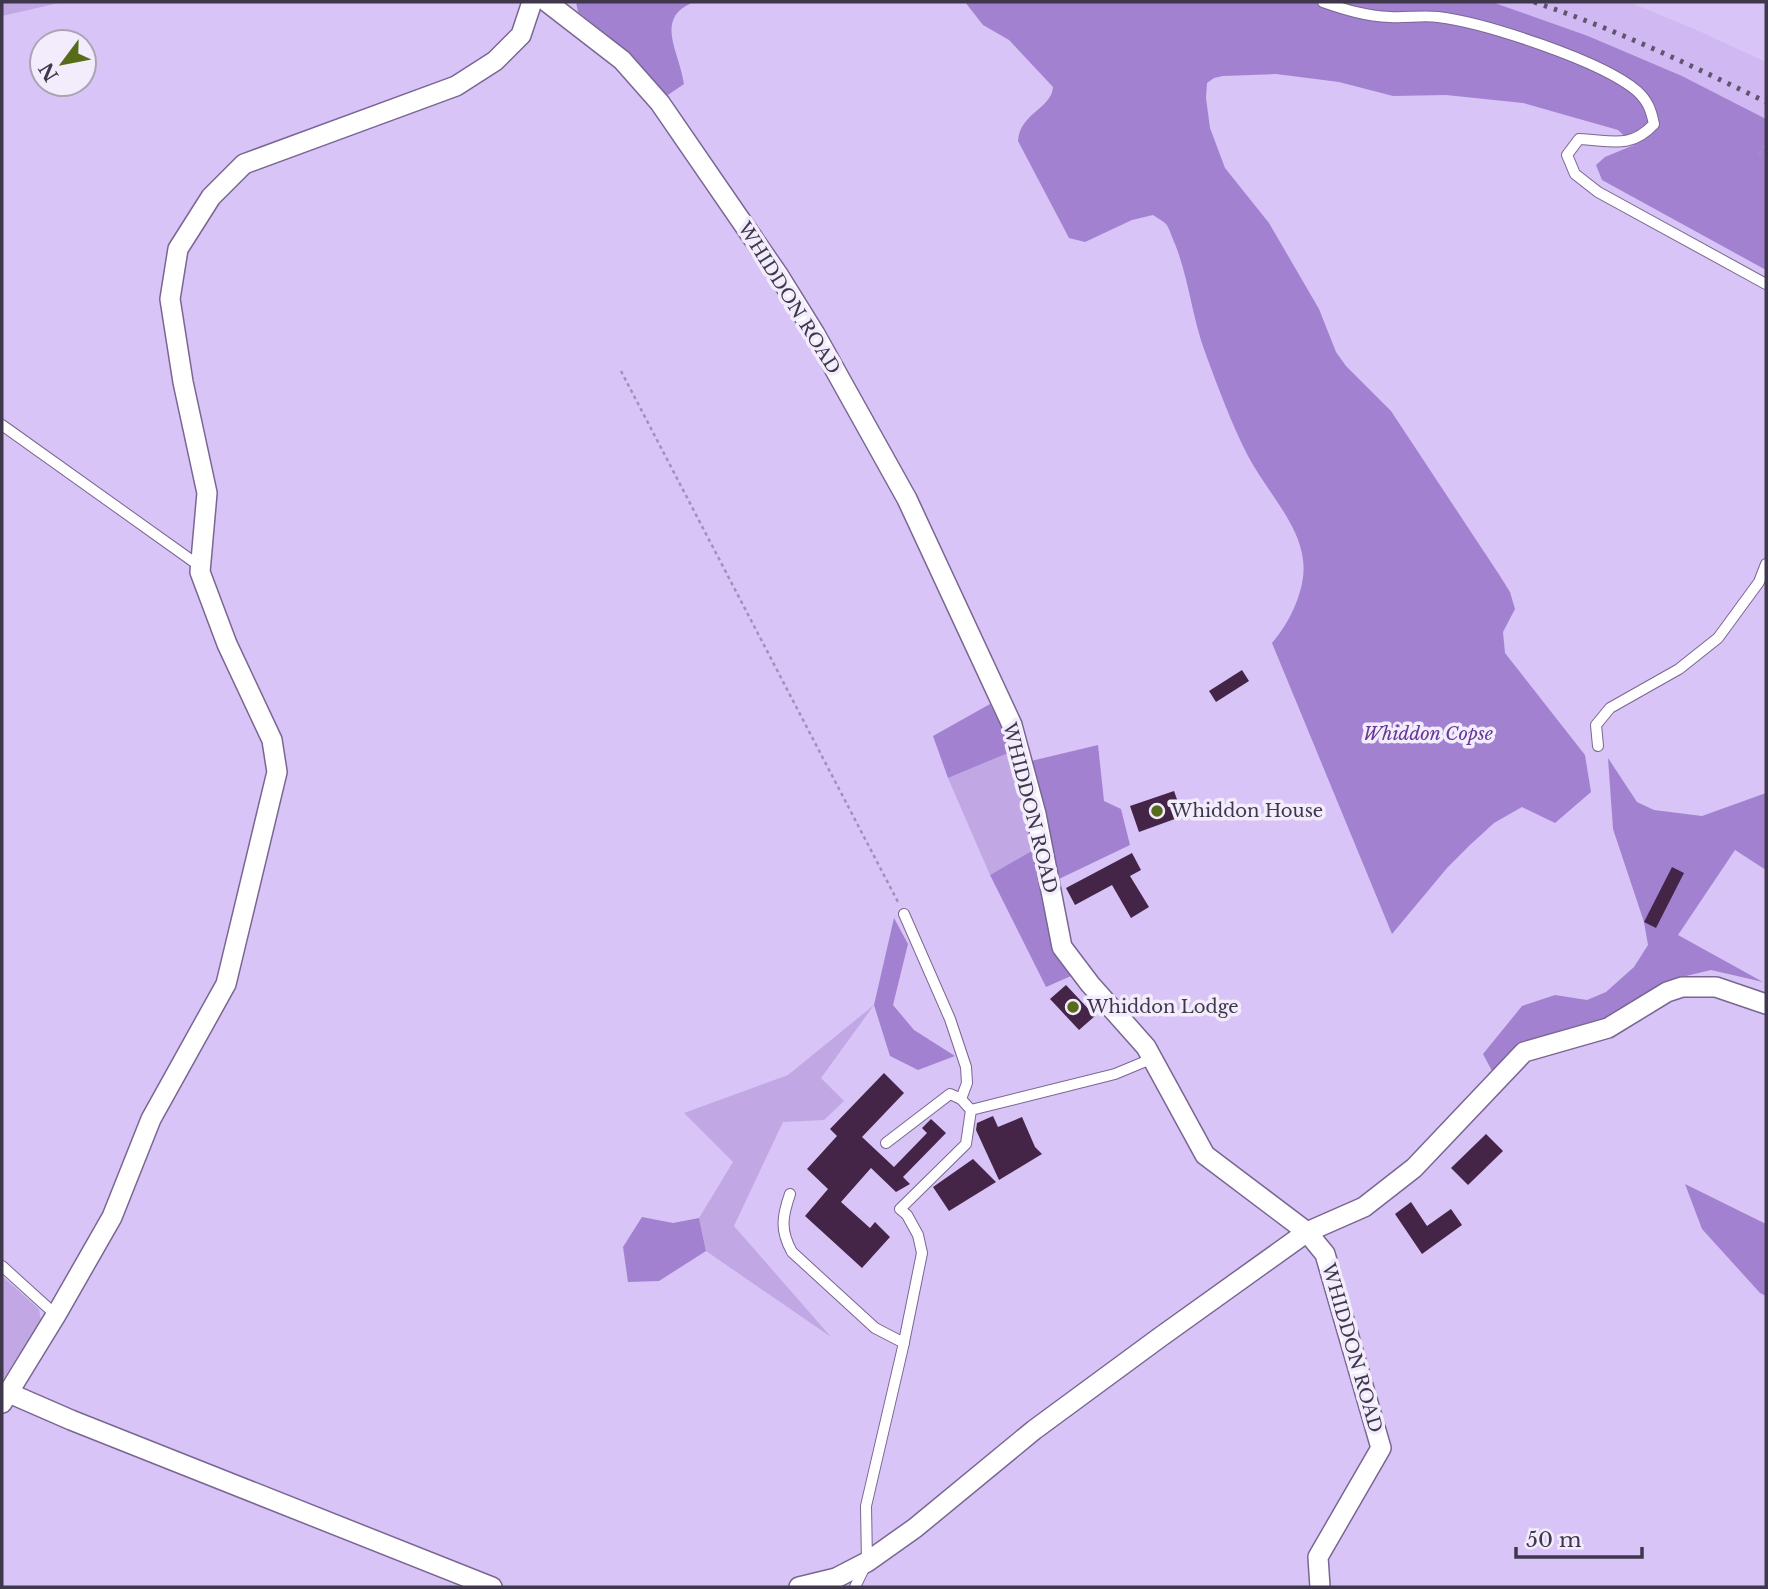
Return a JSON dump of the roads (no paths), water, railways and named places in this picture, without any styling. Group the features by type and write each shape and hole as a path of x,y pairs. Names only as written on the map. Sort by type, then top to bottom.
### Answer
{"street":[{"path":"492,1587 71,1420 6,1398 112,1217 151,1119 226,984 277,772 272,740 227,644 200,572 207,493 183,382 170,299 178,249 211,198 244,164 456,86 495,61 521,35 532,2"},
{"name":"WHIDDON ROAD","path":"547,2 622,60 660,103 779,276 815,334 907,499 1012,725 1035,814 1062,947 1090,984 1146,1046 1205,1155 1307,1232 1325,1254 1381,1448 1318,1557 1320,1587"},
{"path":"799,1587 836,1578 867,1562 915,1528 1034,1430 1307,1232 1364,1207 1414,1168 1524,1052 1608,1028 1667,992 1682,987 1716,987 1766,1004"}],"lane":[{"path":"1323,2 1356,14 1437,17 1473,24 1566,54 1619,78 1638,92 1650,106 1654,124 1645,134 1622,143 1579,139 1567,155 1575,174 1598,192 1766,284"},
{"path":"2,425 201,567"},
{"path":"1598,746 1596,725 1611,708 1679,669 1717,638 1759,582 1766,564"},
{"path":"904,914 950,1019 966,1067 967,1083 961,1099"},
{"path":"971,1111 1115,1074 1151,1059"},
{"path":"855,1587 867,1562 866,1506 922,1253 918,1235 907,1215 900,1209 966,1144 971,1111 961,1099 950,1094 886,1143"},
{"path":"790,1194 784,1214 784,1237 792,1252 875,1328 904,1343"},
{"path":"2,1266 56,1315"}],"railway":[{"path":"1534,2 1652,48 1766,102"}],"place":[{"name":"Whiddon House","path":"1157,811"},
{"name":"Whiddon Lodge","path":"1073,1007"}],"park label":[{"name":"Whiddon Copse","path":"1428,734"}]}
